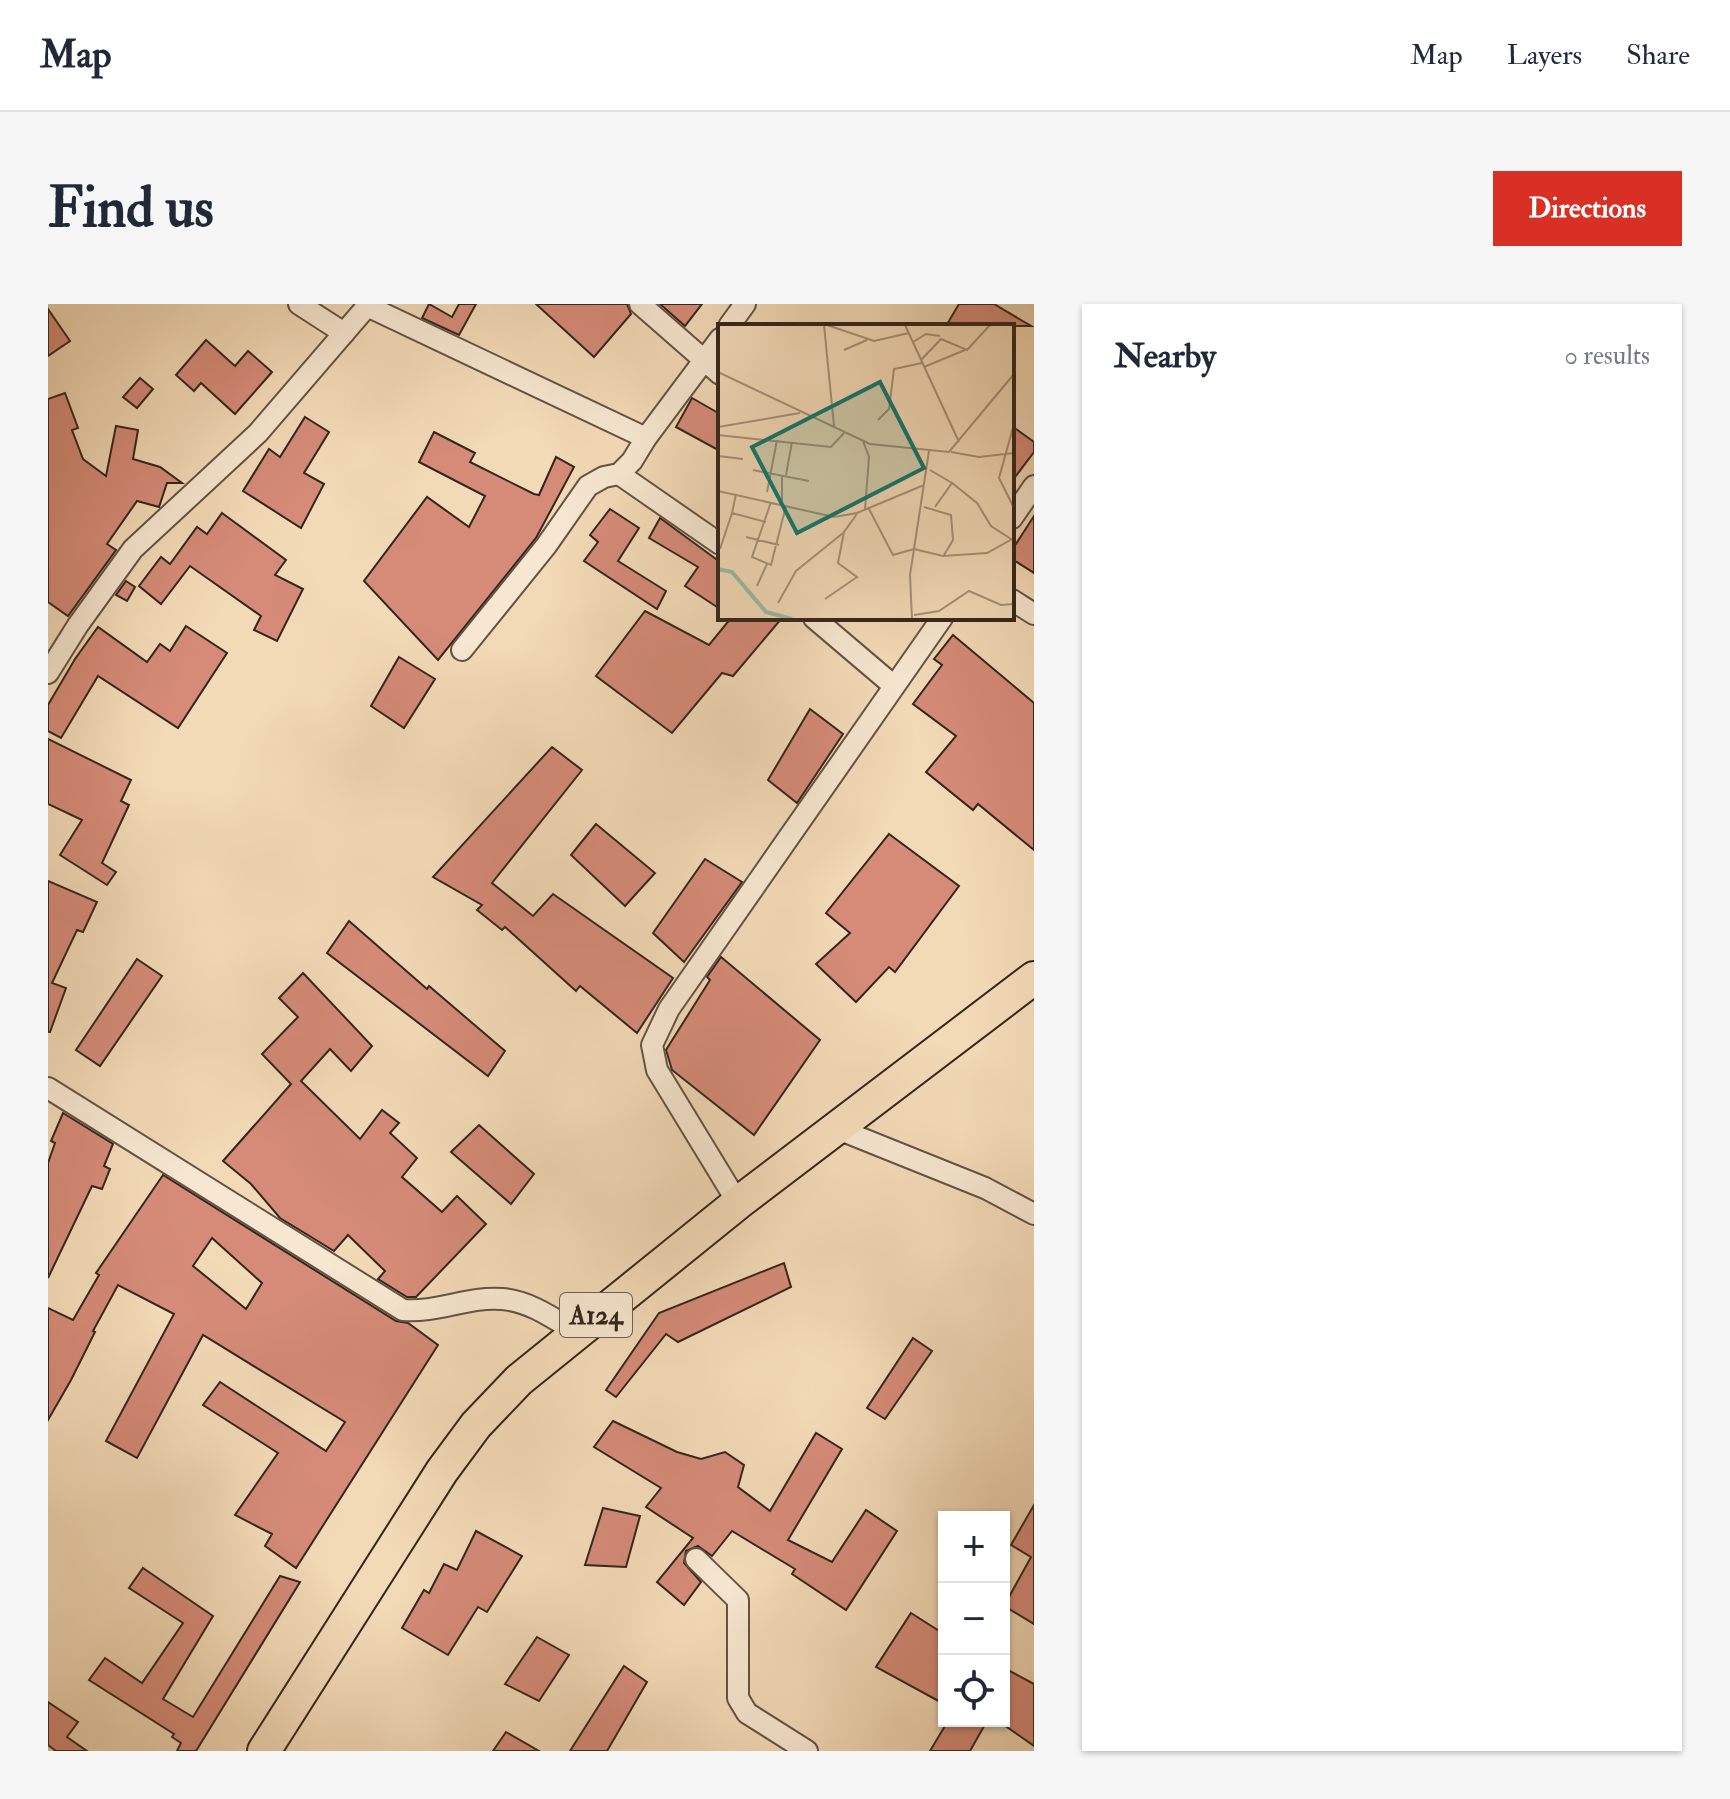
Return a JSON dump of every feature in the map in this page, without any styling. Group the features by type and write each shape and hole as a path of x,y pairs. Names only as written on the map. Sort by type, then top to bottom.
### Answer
{"highway":[{"name":"A124","path":"264,1751 450,1459 476,1425 519,1380 738,1203 1034,978"}],"street":[{"path":"299,304 344,333"},
{"path":"640,304 712,368"},
{"path":"730,324 745,304"},
{"path":"48,673 133,549 258,433 368,305 646,438"},
{"path":"462,650 546,546 588,486 604,477 619,474 632,461 646,438 712,368 718,346"},
{"path":"619,474 718,543"},
{"path":"1014,515 1034,486"},
{"path":"1014,601 1034,614"},
{"path":"816,620 894,686"},
{"path":"738,1203 657,1070 652,1045 669,1009 941,620"},
{"path":"48,1088 403,1310 424,1312 501,1298 540,1310 576,1332"},
{"path":"838,1129 985,1188 1034,1214"},
{"path":"696,1559 738,1600 738,1698 741,1706 747,1713 807,1751"}],"building":[{"path":"429,304 452,317 459,304 476,304 459,335 422,318"},
{"path":"536,304 627,304 631,314 594,357"},
{"path":"660,304 702,304 685,326"},
{"path":"959,304 994,304 1031,326 1014,324 947,324"},
{"path":"48,309 70,341 48,356"},
{"path":"206,340 235,366 248,351 272,372 235,414 201,383 194,391 176,375"},
{"path":"140,378 153,389 137,408 123,397"},
{"path":"65,393 78,428 72,430 83,459 106,476 116,426 138,430 133,459 160,467 182,483 167,483 159,507 137,501 107,544 116,550 68,616 48,602 48,399"},
{"path":"692,398 718,413 718,450 676,427"},
{"path":"305,417 329,432 304,473 324,484 301,528 243,491 269,449 280,457"},
{"path":"1014,427 1034,442 1034,452 1014,478"},
{"path":"434,432 475,453 470,462 534,494 539,495 556,457 574,467 536,538 438,660 364,581 427,497 469,527 485,496 419,462"},
{"path":"610,509 639,528 618,561 666,591 657,609 584,561 598,542 590,535"},
{"path":"222,513 286,560 275,575 303,589 277,641 254,630 261,616 190,566 161,604 139,586 161,557 170,564 197,527 207,534"},
{"path":"1034,516 1034,573 1014,560 1014,547"},
{"path":"660,518 718,561 718,608 685,586 698,567 649,538"},
{"path":"126,581 135,587 127,601 116,595"},
{"path":"645,611 709,645 729,620 780,620 733,676 722,673 672,733 596,676"},
{"path":"186,626 227,653 178,728 98,676 61,738 48,731 48,705 98,627 147,662 160,644 170,651"},
{"path":"953,635 1034,703 1034,850 978,804 973,810 926,772 956,736 913,704 942,665 934,659"},
{"path":"399,657 435,679 404,728 371,706"},
{"path":"810,709 843,734 797,803 768,780"},
{"path":"48,739 131,780 121,801 129,805 102,863 116,872 107,885 60,855 82,820 48,804"},
{"path":"552,747 582,770 492,883 533,916 553,894 673,978 637,1033 580,986 576,991 505,927 502,930 477,910 482,905 433,877"},
{"path":"596,824 655,873 625,906 571,855"},
{"path":"889,834 959,886 895,972 889,967 856,1002 816,964 850,933 826,913"},
{"path":"705,859 742,882 684,962 653,933"},
{"path":"48,881 97,902 83,932 77,930 52,983 66,988 50,1032 48,1032"},
{"path":"349,921 505,1051 488,1076 327,953"},
{"path":"721,957 820,1040 754,1135 672,1070 666,1050"},
{"path":"137,959 162,976 100,1066 76,1050"},
{"path":"303,973 372,1046 351,1071 330,1049 301,1081 360,1139 382,1110 399,1123 390,1133 417,1158 402,1177 442,1212 457,1196 486,1224 416,1297 407,1297 378,1279 385,1271 348,1235 334,1251 280,1218 251,1184 223,1161 291,1084 262,1054 298,1017 279,998"},
{"path":"63,1113 113,1144 104,1166 110,1169 102,1189 92,1186 48,1278 48,1163 55,1143 51,1141"},
{"path":"479,1125 534,1174 511,1204 451,1152"},
{"path":"163,1175 396,1321 408,1323 438,1345 296,1568 265,1546 272,1534 235,1515 278,1453 203,1405 220,1382 326,1451 345,1422 203,1335 137,1458 106,1441 174,1314 118,1285 48,1420 48,1308 73,1320 99,1275 96,1273","holes":["212,1238 262,1283 246,1309 193,1266"]},
{"path":"784,1263 791,1287 678,1342 666,1334 616,1397 606,1390 659,1313"},
{"path":"913,1338 932,1351 885,1419 867,1408"},
{"path":"613,1421 677,1452 701,1459 725,1452 744,1465 738,1487 770,1511 816,1433 842,1449 788,1540 832,1562 866,1510 897,1531 846,1610 792,1574 795,1569 732,1531 712,1556 698,1546 686,1551 684,1563 701,1582 684,1605 657,1582 693,1538 646,1507 661,1488 594,1447"},
{"path":"1034,1505 1034,1624 1010,1610 1010,1595 1031,1557 1011,1545"},
{"path":"603,1508 640,1516 626,1567 585,1565"},
{"path":"476,1531 522,1556 487,1612 478,1607 448,1655 402,1628 424,1590 429,1593 444,1564 457,1570"},
{"path":"143,1568 213,1616 163,1699 193,1717 280,1576 300,1582 196,1751 177,1751 181,1743 172,1737 174,1734 89,1680 105,1658 142,1683 183,1623 129,1588"},
{"path":"911,1613 938,1630 938,1701 876,1667"},
{"path":"537,1637 569,1655 539,1701 505,1684"},
{"path":"624,1666 647,1682 607,1751 570,1751"},
{"path":"1010,1671 1034,1684 1034,1746 1007,1727 1010,1727"},
{"path":"48,1702 78,1722 67,1737 87,1751 56,1751 48,1745"},
{"path":"944,1727 984,1727 970,1751 930,1751"},
{"path":"506,1732 539,1751 493,1751"}]}
